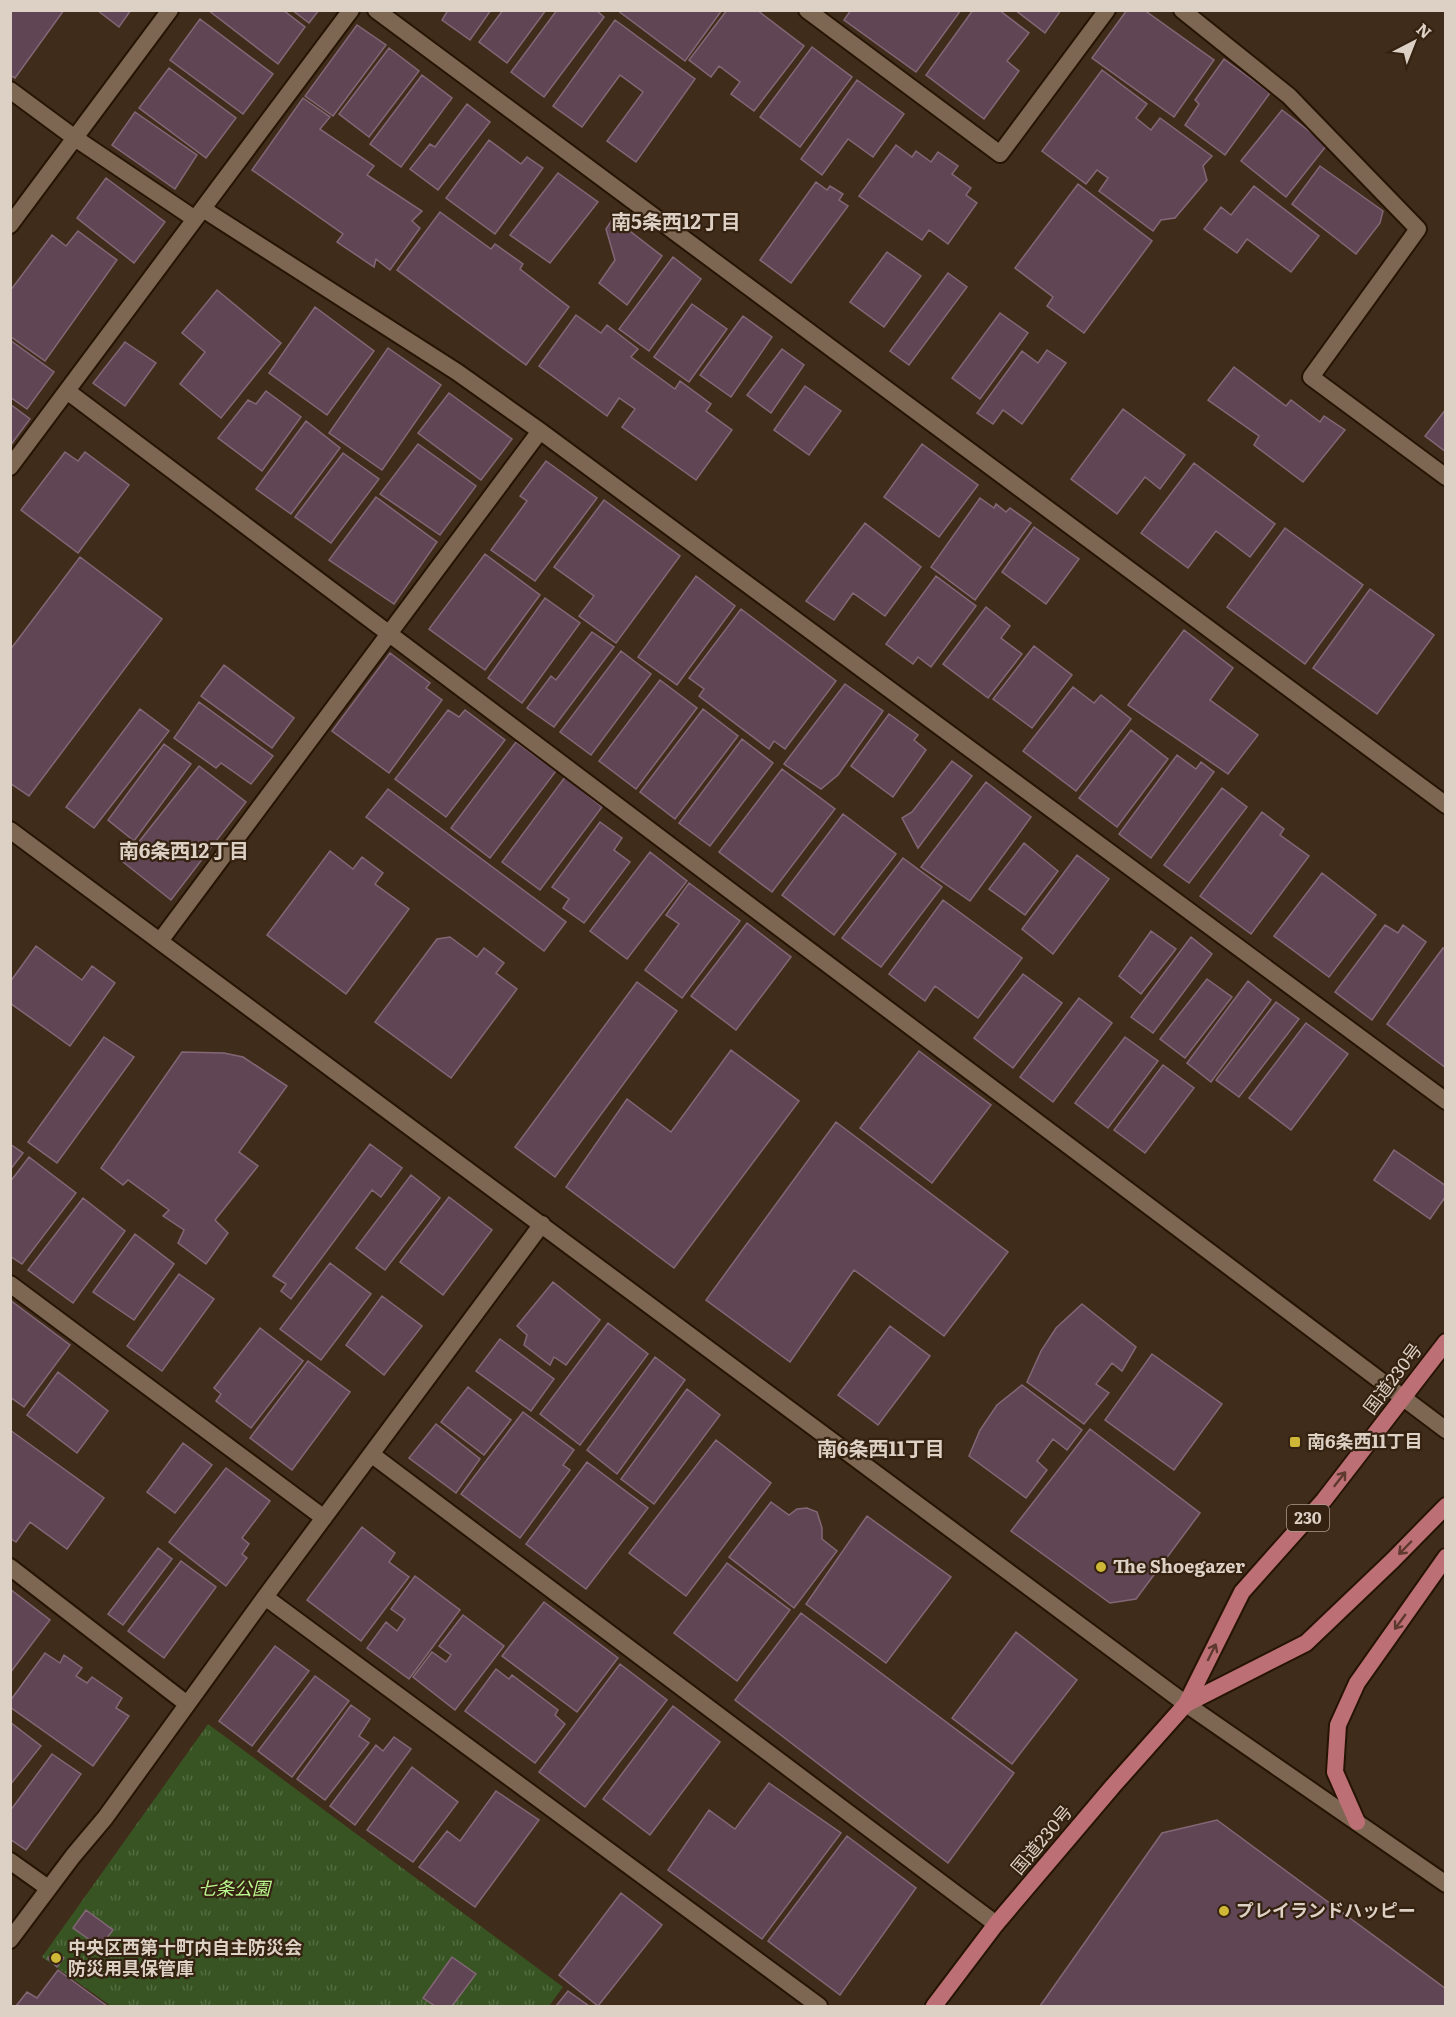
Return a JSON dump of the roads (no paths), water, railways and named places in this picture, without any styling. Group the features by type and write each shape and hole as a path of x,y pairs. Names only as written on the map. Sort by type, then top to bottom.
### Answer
{"highway":[{"name":"国道230号","path":"934,2007 996,1924 1186,1704 1242,1592 1324,1500 1446,1342"},
{"name":"国道230号","path":"1186,1704 1306,1643 1446,1506"},
{"path":"1357,1822 1335,1772 1338,1725 1357,1683 1446,1557"}],"street":[{"path":"10,225 170,10"},
{"path":"10,467 351,10"},
{"path":"376,10 1446,805"},
{"path":"807,10 1000,154 1107,10"},
{"path":"1182,10 1289,96 1418,229 1311,377 1446,477"},
{"path":"10,90 75,138 457,372 1446,1101"},
{"path":"67,391 1446,1430"},
{"path":"160,941 540,431"},
{"path":"10,830 1186,1704 1446,1884"},
{"path":"10,1940 48,1888 105,1818 265,1597 542,1224"},
{"path":"10,1284 324,1518"},
{"path":"371,1454 996,1924"},
{"path":"10,1568 187,1704"},
{"path":"265,1597 819,2007"},
{"path":"10,1861 48,1888"}],"place":[{"name":"南6条西11丁目","path":"1295,1442"},
{"name":"The Shoegazer","path":"1101,1567"},
{"name":"プレイランドハッピー","path":"1224,1911"},
{"name":"中央区西第十町内自主防災会 防災用具保管庫","path":"56,1958"}],"district":[{"name":"南5条西12丁目","path":"676,222"},
{"name":"南6条西12丁目","path":"184,851"},
{"name":"南6条西11丁目","path":"881,1449"}],"park label":[{"name":"七条公園","path":"234,1889"}]}
